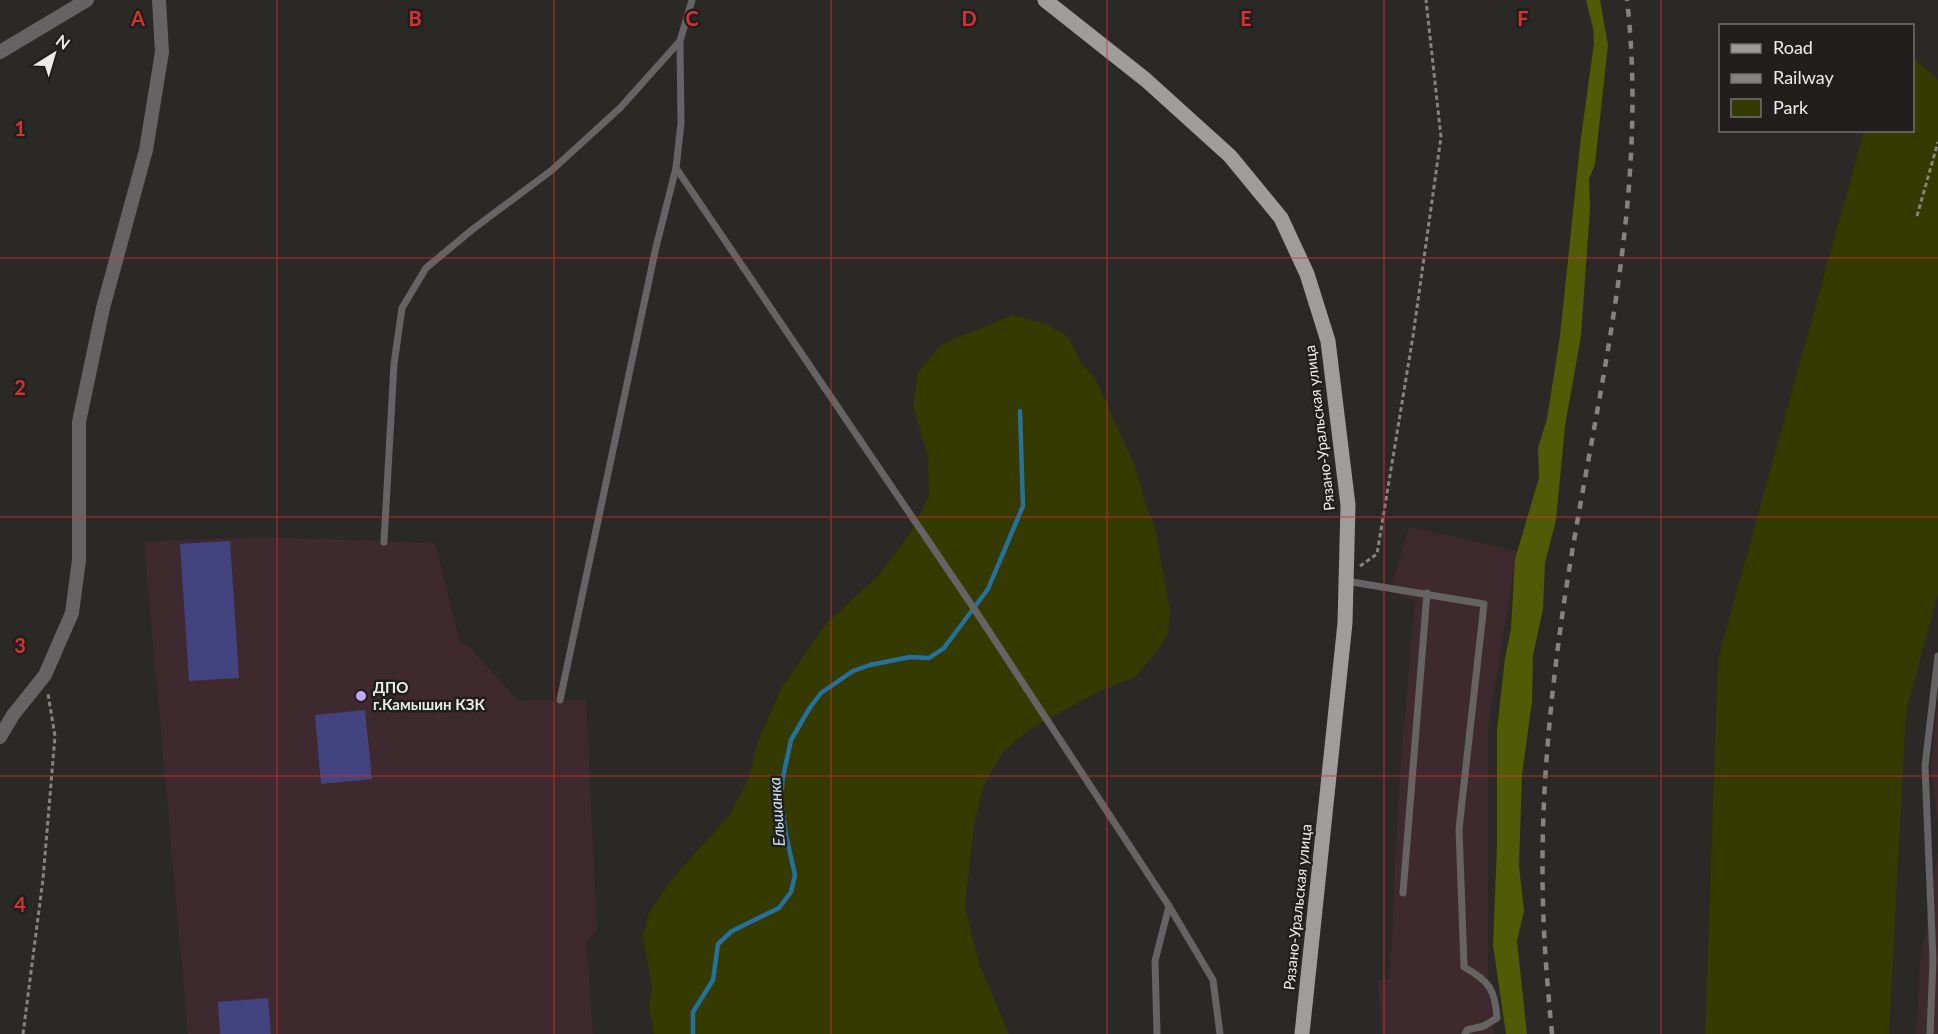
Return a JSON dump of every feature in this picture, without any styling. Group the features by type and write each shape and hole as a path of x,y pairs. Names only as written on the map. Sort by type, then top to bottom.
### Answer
{"main road":[{"name":"Рязано-Уральская улица","path":"1045,0 1146,80 1230,156 1281,218 1307,273 1328,341 1348,505 1345,623 1302,1034"}],"street":[{"path":"0,52 87,0"},
{"path":"0,737 13,715 45,675 72,613 79,560 79,423 103,308 146,150 162,51 159,0"}],"lane":[{"path":"560,700 656,247 676,168 681,123 680,41 692,0"},
{"path":"384,543 394,364 402,308 426,268 473,229 552,170 620,108 680,41"},
{"path":"676,168 975,610 1169,906 1213,980 1220,1034"},
{"path":"1346,578 1484,604 1459,840 1464,967 1481,977 1495,994 1497,1018 1484,1026 1467,1030 1465,1034"},
{"path":"1403,893 1427,593"},
{"path":"1930,1034 1933,960 1925,766 1938,656"},
{"path":"1157,1034 1155,961 1169,906"}],"path":[{"path":"1346,578 1377,554 1413,336 1441,137 1426,0"},
{"path":"1917,216 1938,142"},
{"path":"23,1034 42,891 55,736 45,675"}],"shaded area":[{"path":"1409,527 1517,551 1488,728 1488,975 1494,1034 1382,1034 1378,980 1390,979 1399,785 1415,600 1390,592"},
{"path":"254,537 435,543 460,643 469,646 518,701 586,700 597,930 586,941 593,1034 188,1034 144,542"},
{"path":"1938,698 1938,827 1931,765"},
{"path":"1938,851 1938,1034 1916,1034 1920,965"}],"green space":[{"path":"1586,0 1600,0 1608,45 1595,164 1589,179 1590,209 1581,336 1565,426 1556,520 1545,563 1543,609 1533,655 1532,701 1522,775 1519,866 1524,911 1517,941 1527,1034 1506,1034 1493,945 1497,846 1497,730 1505,658 1511,629 1515,559 1539,478 1538,448 1547,419 1560,336 1580,145 1594,43"},
{"path":"1914,58 1938,80 1938,593 1906,713 1889,1034 1705,1034 1718,659 1864,132 1914,132"},
{"path":"1012,315 1049,325 1068,337 1082,364 1095,378 1135,466 1146,506 1154,523 1170,610 1169,630 1161,646 1135,677 1100,691 1033,727 1003,752 984,785 974,826 965,906 979,963 1009,1034 654,1034 649,1006 652,988 643,937 648,915 668,884 731,813 749,778 758,741 782,687 826,624 878,576 911,532 929,496 928,456 913,406 918,372 941,345"}],"building":[{"path":"230,541 239,678 189,681 180,544"},
{"path":"365,710 372,779 321,784 315,715"},
{"path":"268,998 271,1034 220,1034 218,1002"}],"waterway":[{"name":"Ельшанка","path":"693,1034 693,1012 713,980 718,944 732,931 779,908 791,892 795,875 781,797 791,740 809,709 821,693 853,671 910,657 929,658 944,648 988,589 1023,506 1020,411"}],"railway":[{"path":"1552,1034 1545,953 1542,865 1547,750 1565,596 1604,374 1625,225 1631,150 1632,75 1627,0"}],"place":[{"name":"ДПО г.Камышин КЗК","path":"361,696"}]}
